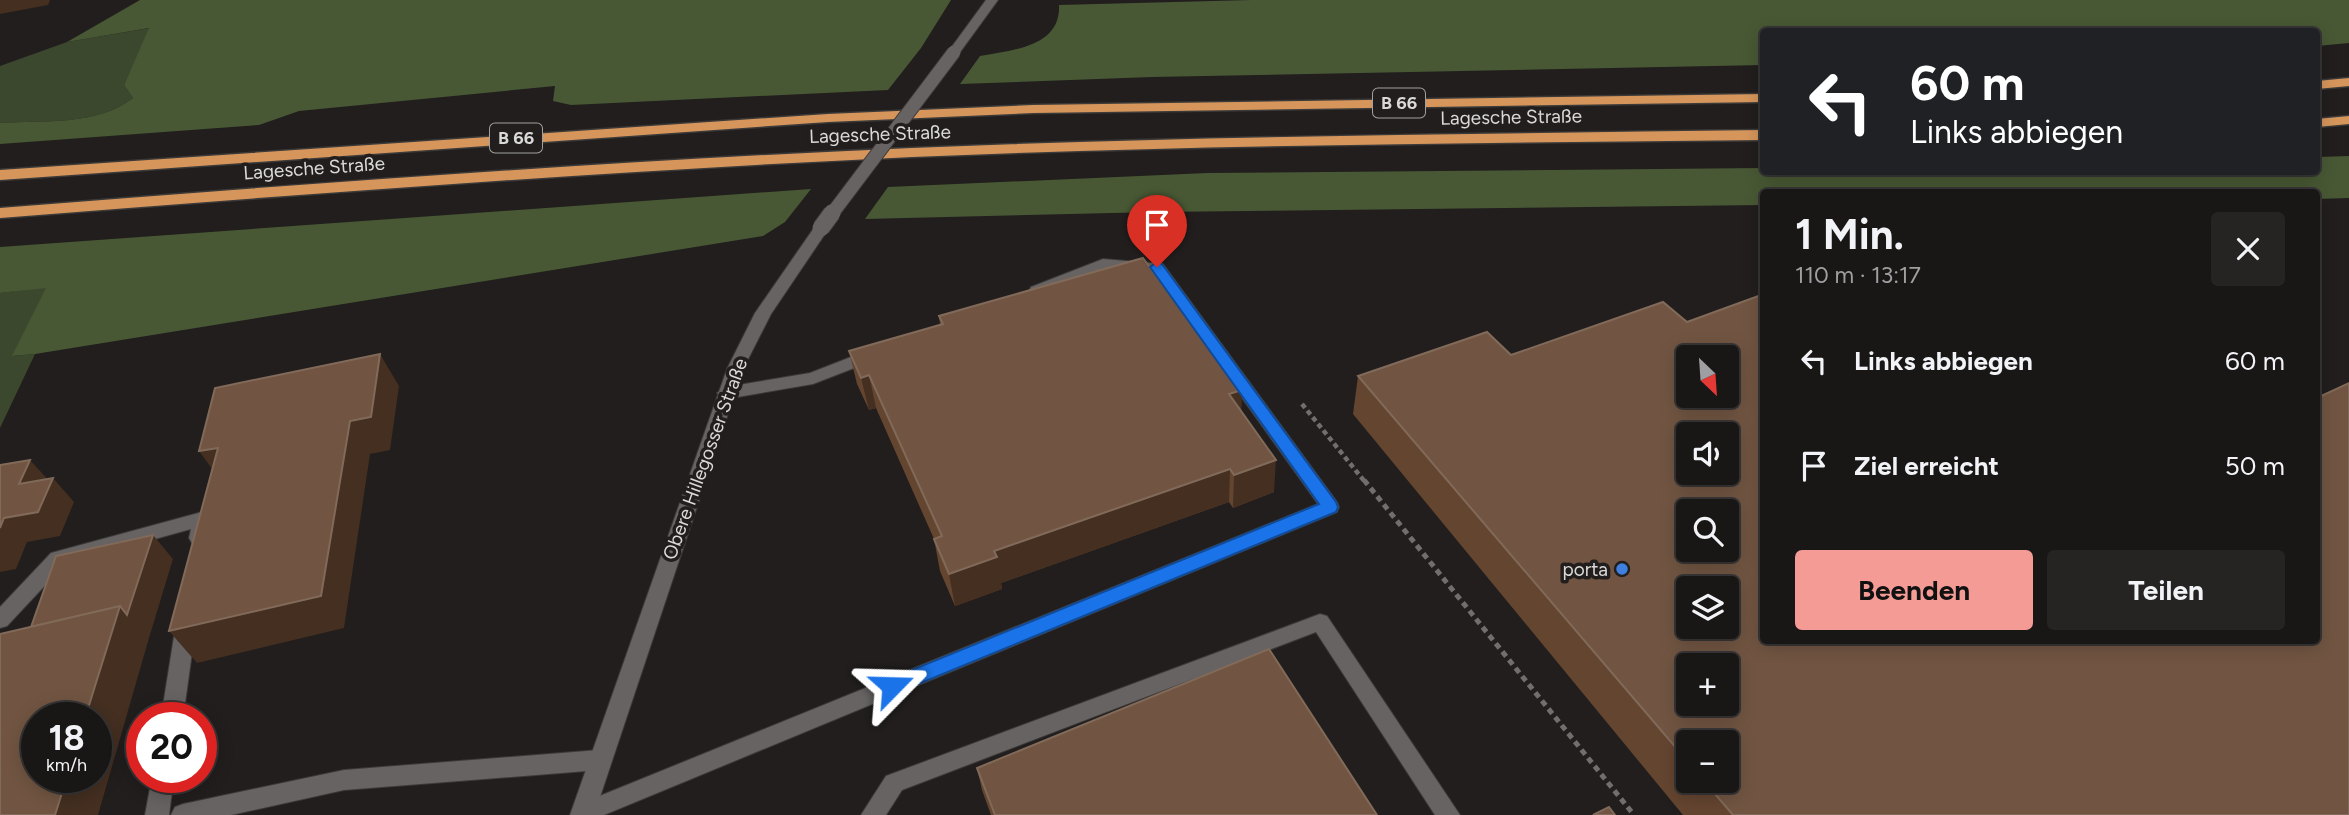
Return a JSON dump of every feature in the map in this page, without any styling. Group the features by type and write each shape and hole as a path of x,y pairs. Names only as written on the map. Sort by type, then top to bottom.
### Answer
{"highway":[{"path":"2320,85 2349,82"},
{"name":"Lagesche Straße","path":"0,175 828,118 1033,109 1760,98"},
{"path":"2320,123 2349,120"},
{"name":"Lagesche Straße","path":"0,213 327,188 800,158 1190,143 1760,135"}],"street":[{"name":"Obere Hillegosser Straße","path":"582,814 726,393 762,313 821,228 992,0"},
{"path":"582,814 1330,507 1157,267 1104,264 1015,299"},
{"path":"726,393 813,378 889,349"},
{"path":"0,620 58,558 202,519 196,559"},
{"path":"174,702 190,598"},
{"path":"873,815 894,783 1320,622 1448,815"},
{"path":"183,815 344,780 599,760"},
{"path":"157,815 160,793"}],"path":[{"path":"1302,404 1634,815"}],"green space":[{"path":"140,0 951,0 921,48 888,90 571,105 553,101 555,86 299,111 259,125 0,144 0,123 87,117 119,107 133,98 124,85 149,28 67,42"},
{"path":"1251,0 2349,0 2349,43 2320,46 2320,28 1760,28 1760,65 1152,77 960,84 980,56 1020,48 1043,38 1052,30 1059,5"},
{"path":"150,28 124,85 133,98 119,107 70,120 0,123 0,66 67,42"},
{"path":"2349,156 2349,198 2320,199 2320,189 1760,189 1760,205 1155,212 865,219 888,187 1207,173 1760,168 1760,175 2320,175 2320,157"},
{"path":"811,189 785,222 763,236 35,354 12,356 46,288 0,293 0,247"},
{"path":"47,287 13,356 35,354 0,428 0,293"}],"building":[{"path":"1143,258 1242,390 1229,394 1276,460 1234,475 1230,469 994,551 997,557 949,574 934,539 942,536 869,375 861,378 849,351 943,324 939,316"},
{"name":"porta","path":"1760,295 1760,644 2320,644 2320,397 2349,383 2349,815 1733,815 1714,793 1739,793 1739,730 1676,730 1676,748 1358,376 1487,332 1511,355 1663,302 1687,322"},
{"path":"380,354 371,417 350,421 321,596 169,631 218,448 199,451 215,388"},
{"path":"30,460 19,484 53,478 38,512 4,518 0,528 0,465"},
{"path":"153,535 127,615 120,606 31,627 56,556"},
{"path":"120,606 90,702 21,702 21,793 62,793 55,815 0,815 0,634"},
{"path":"1269,649 1377,815 995,815 977,768"},
{"path":"1609,807 1615,815 1593,815"}],"place":[{"name":"porta","path":"1622,569"}],"route":[{"path":"892,686 1330,507 1157,267"}]}
